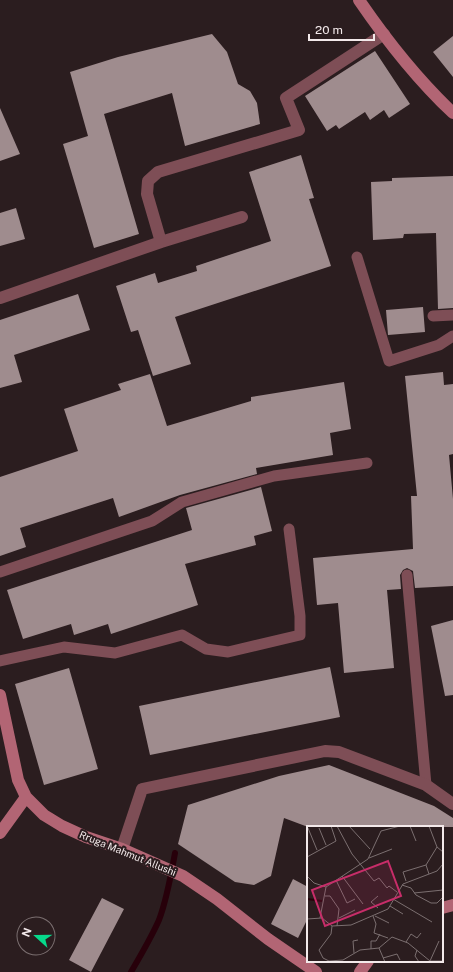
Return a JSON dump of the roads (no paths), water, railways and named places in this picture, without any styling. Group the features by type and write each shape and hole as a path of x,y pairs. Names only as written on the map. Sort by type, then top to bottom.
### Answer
{"street":[{"path":"358,0 424,84 451,108"},
{"path":"161,242 147,194 148,181 158,172 299,130 286,98 384,34"},
{"path":"0,298 161,242 242,217"},
{"name":"Rruga Mahmut Allushi","path":"0,696 18,780 26,797 44,815 62,826 86,837 122,849 183,876 217,899 268,939 316,972"},
{"path":"122,849 142,789 325,751 339,752 426,785 453,804"},
{"path":"0,833 26,797"},
{"path":"443,908 453,904"},
{"path":"360,972 367,962"}],"lane":[{"path":"357,257 390,361 439,344 453,336"},
{"path":"433,316 453,315"},
{"path":"0,572 152,521 182,502 274,476 367,463"},
{"path":"0,661 64,647 115,653 182,635 206,649 228,652 300,635 300,616 289,530"},
{"path":"406,575 426,785"}],"waterway":[{"path":"131,972 149,940 162,912 167,895 175,853"}]}
